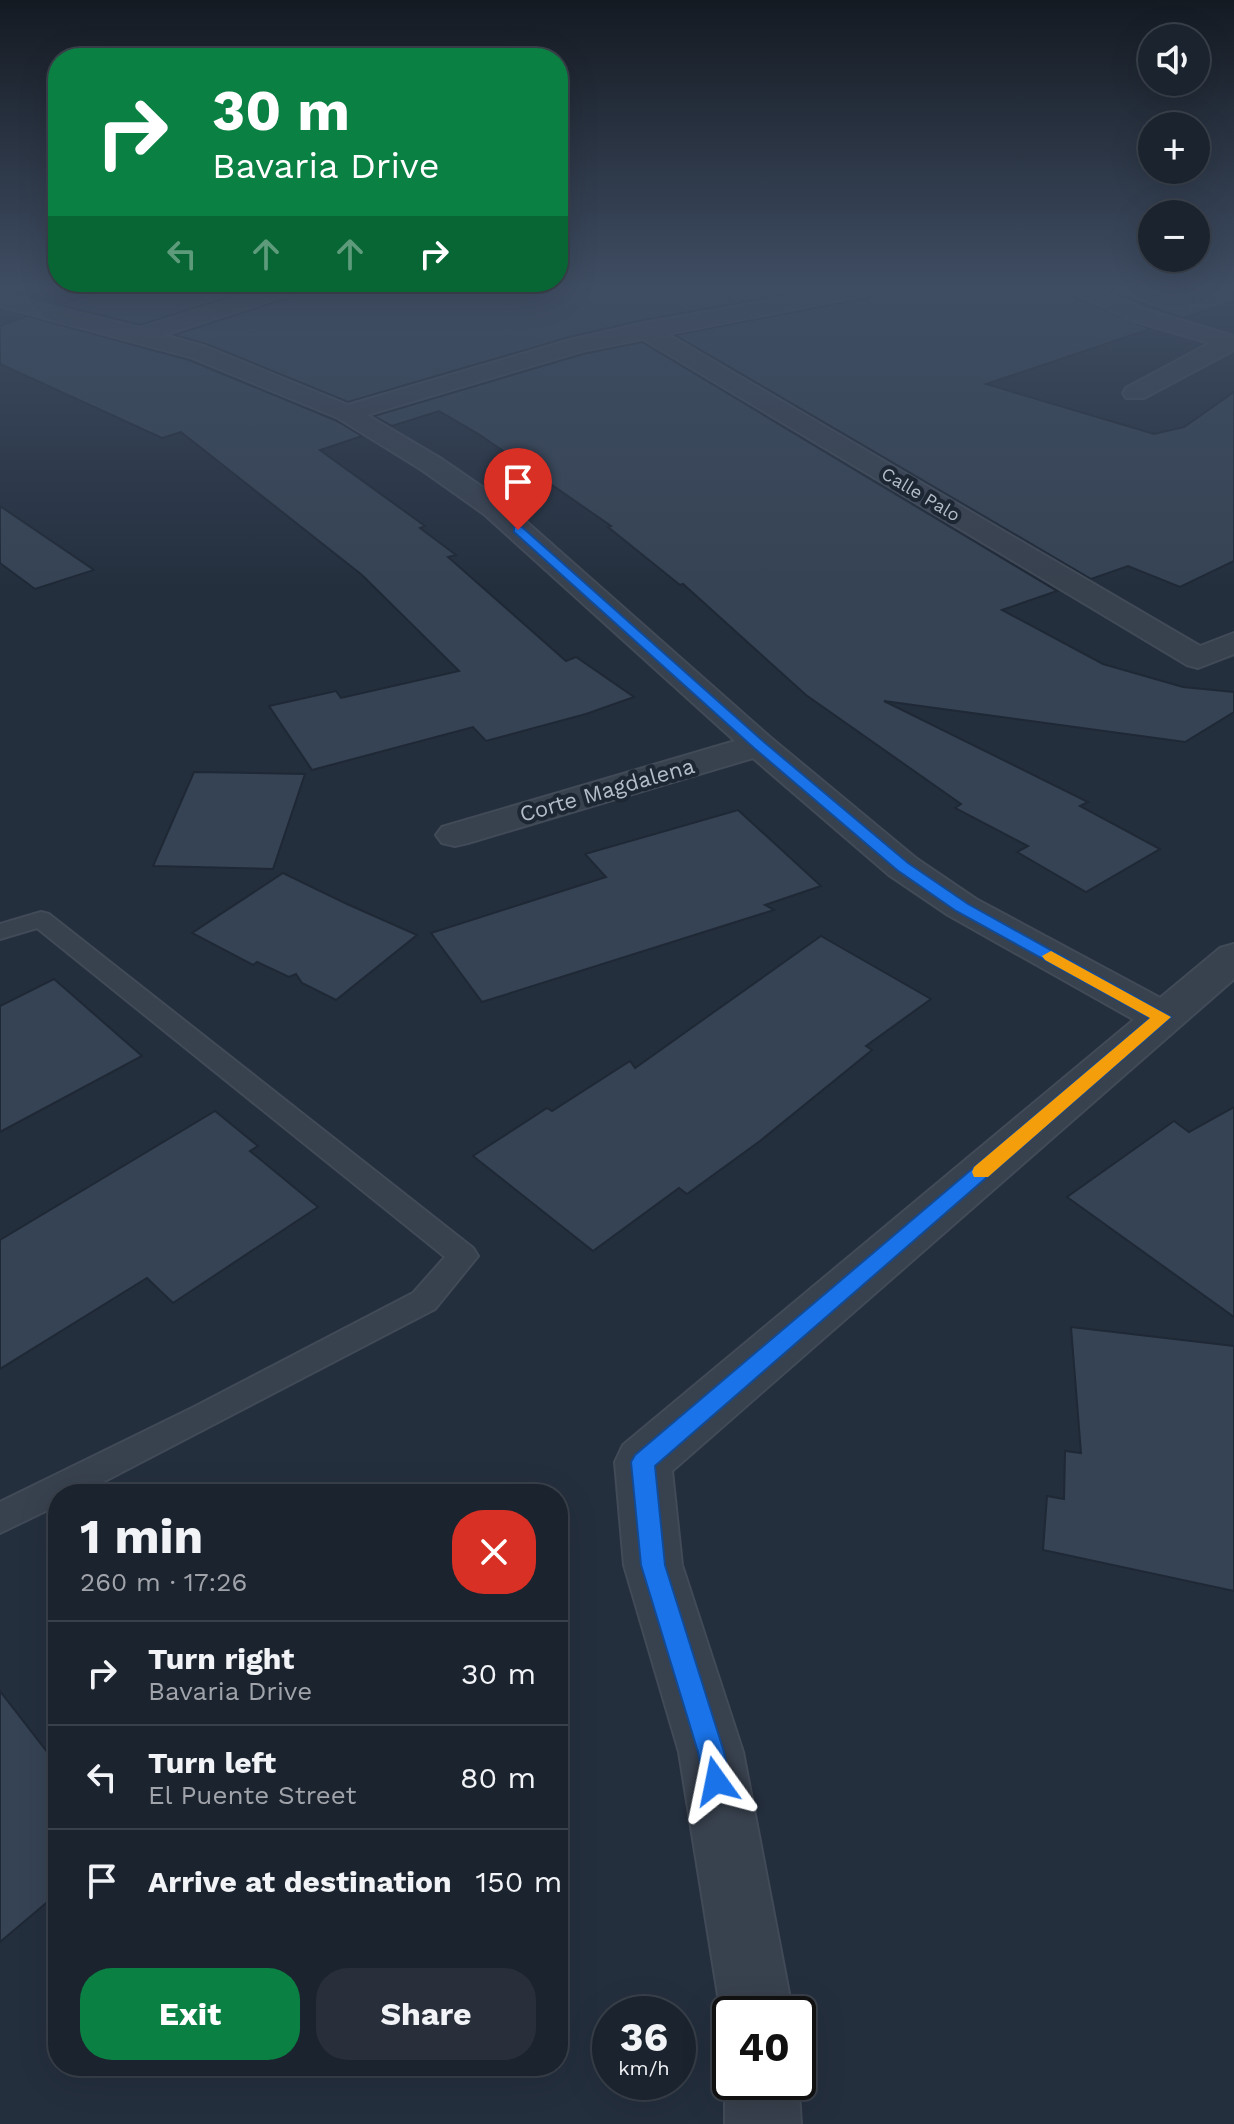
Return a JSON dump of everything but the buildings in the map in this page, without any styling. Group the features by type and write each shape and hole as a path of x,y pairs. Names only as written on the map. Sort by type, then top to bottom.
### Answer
{"street":[{"path":"286,388 347,413 431,464 494,508 759,745 903,867 962,907 1162,1017"},
{"path":"347,413 428,388"},
{"name":"Calle Palo","path":"742,388 1198,658 1234,642"},
{"path":"1135,393 1144,388"},
{"name":"Corte Magdalena","path":"455,835 759,745"},
{"path":"754,1996 711,1752 653,1565 643,1462 1234,957"},
{"path":"762,2100 763,2124"}],"lane":[{"path":"0,932 41,919 463,1256 424,1301 68,1484"},
{"path":"0,1518 48,1494"}],"slow traffic":[{"path":"981,1172 1162,1017 1051,956"}],"route":[{"path":"518,530 759,745 903,867 962,907 1162,1017 643,1462 653,1565 711,1752 716,1781"}]}
